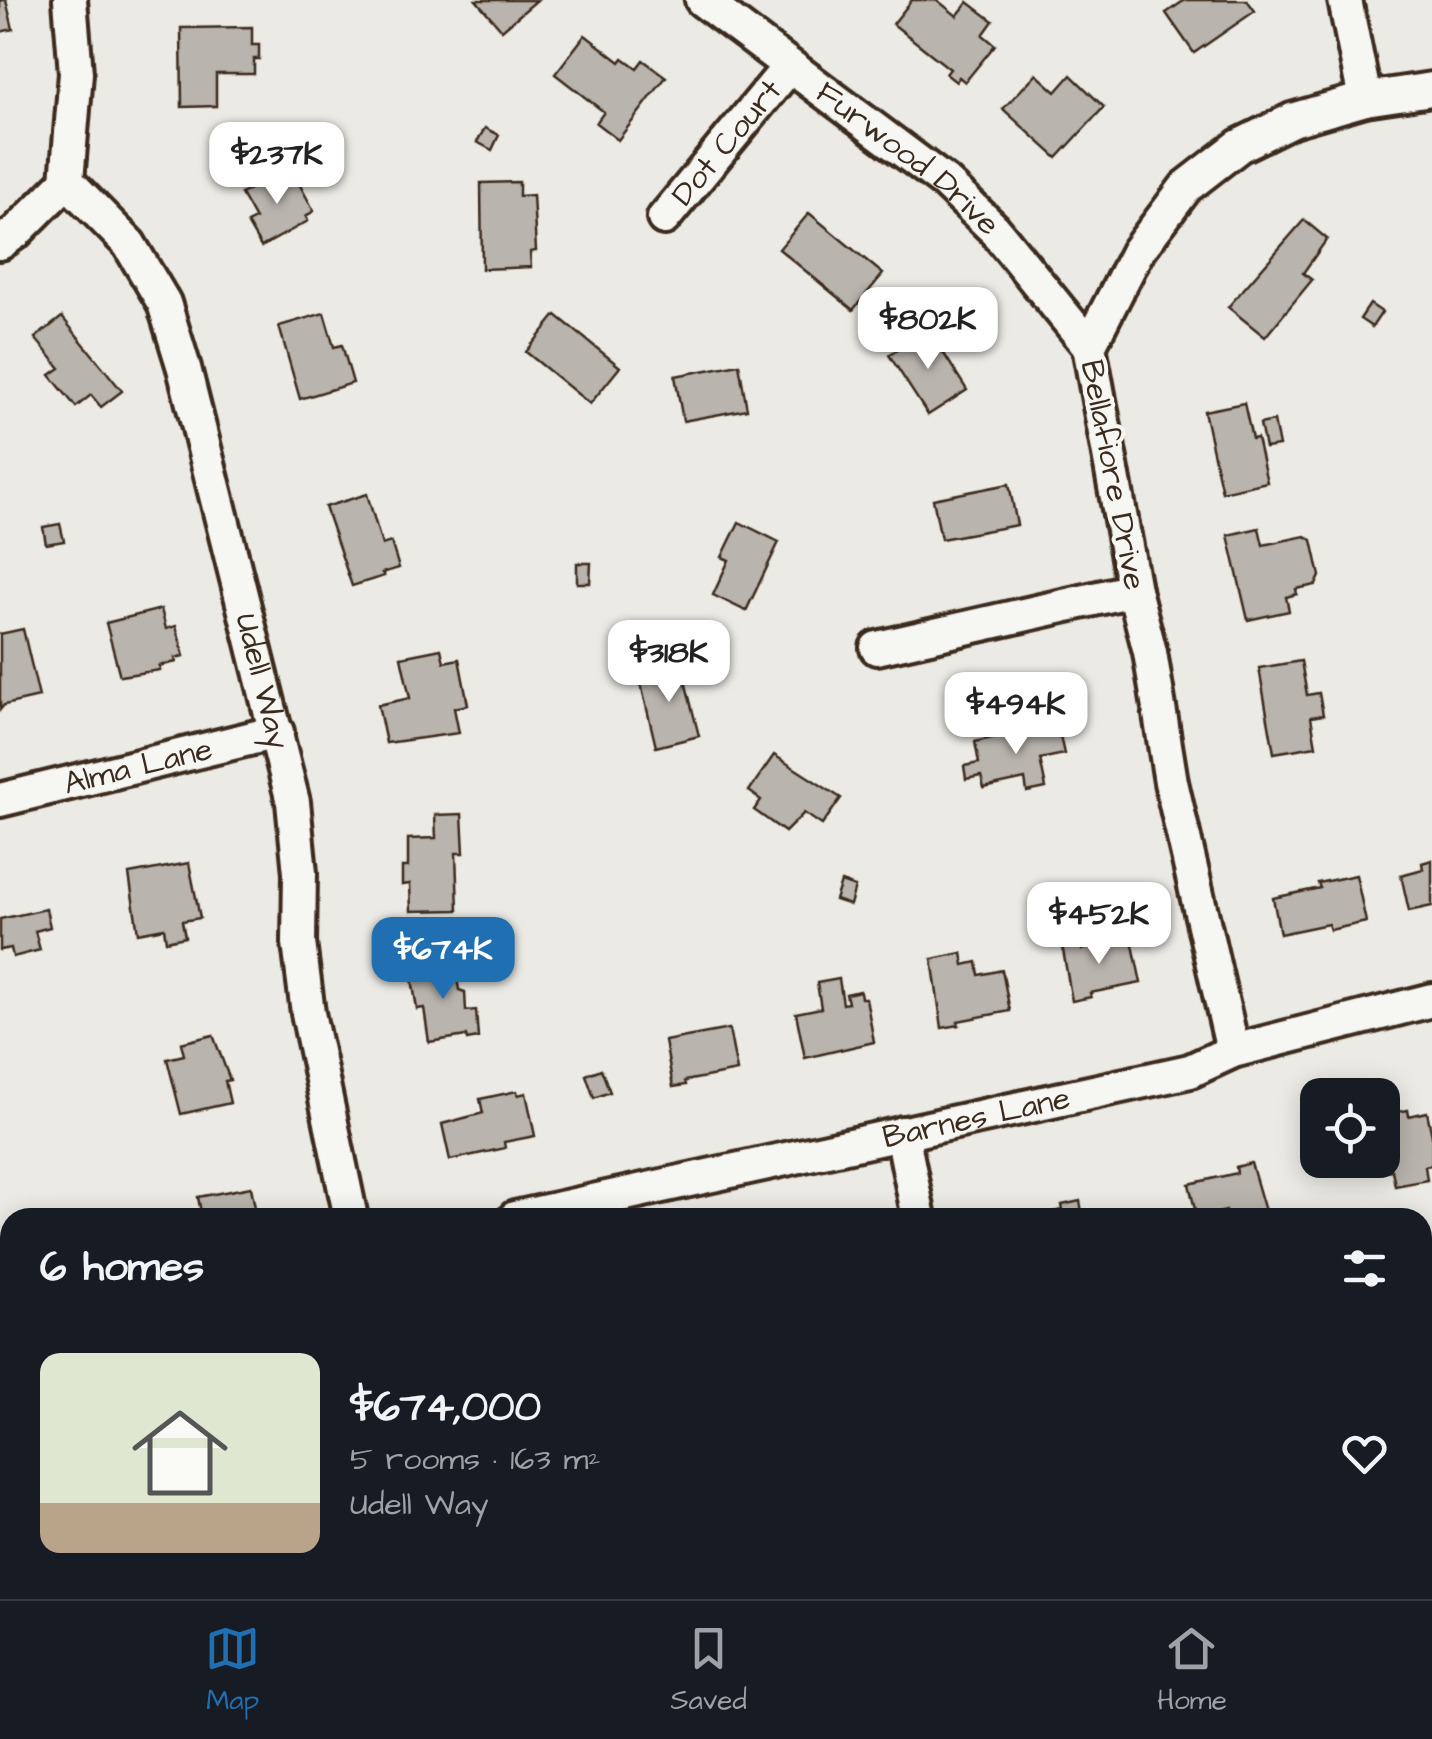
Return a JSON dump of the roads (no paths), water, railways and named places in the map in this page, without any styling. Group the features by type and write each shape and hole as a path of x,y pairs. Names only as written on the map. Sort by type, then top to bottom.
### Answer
{"street":[{"path":"0,243 67,180 76,73 70,0"},
{"name":"Furwood Drive","path":"702,0 945,182 994,229 1089,346"},
{"path":"1345,0 1365,99"},
{"name":"Dot Court","path":"664,218 789,67"},
{"name":"Bellafiore Drive","path":"1233,1051 1183,839 1089,346 1137,252 1186,186 1240,146 1292,120 1365,99 1432,89"},
{"name":"Udell Way","path":"67,180 130,244 164,302 184,368 294,802 300,873 299,943 308,1013 349,1208"},
{"path":"877,648 1134,590"},
{"name":"Alma Lane","path":"0,800 277,732"},
{"name":"Barnes Lane","path":"559,1208 1190,1071 1233,1051 1432,1000"},
{"path":"902,1132 918,1208"}]}
